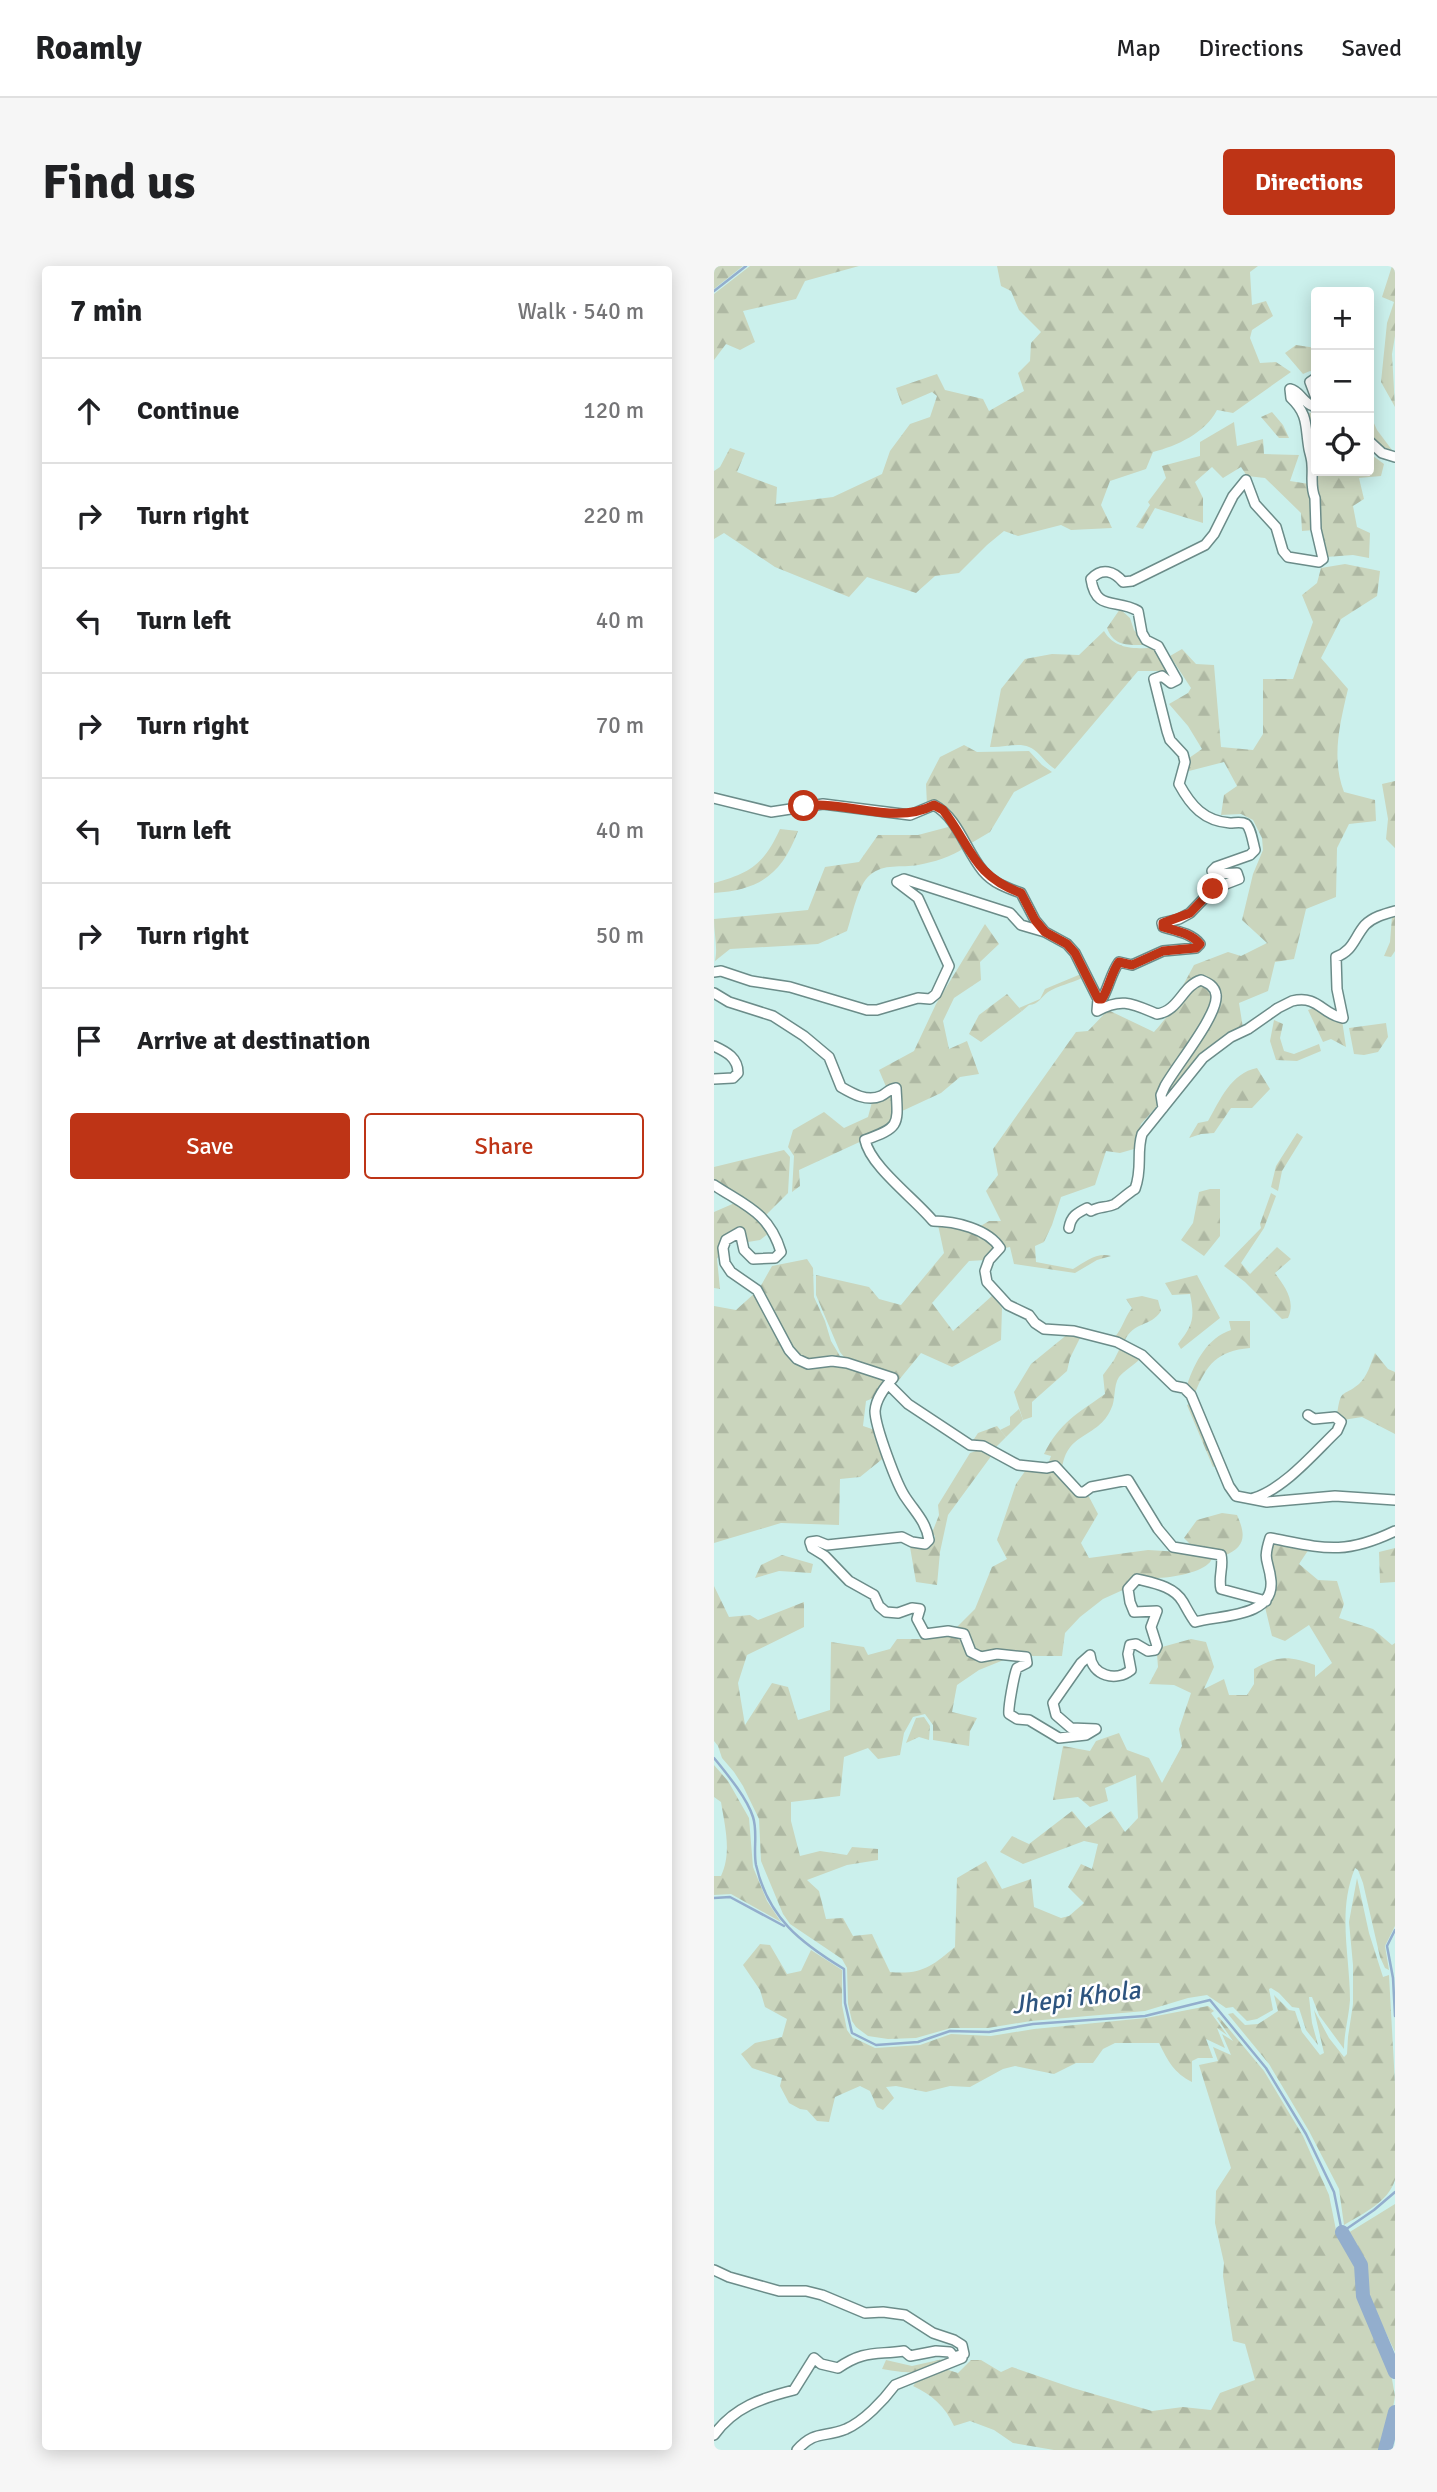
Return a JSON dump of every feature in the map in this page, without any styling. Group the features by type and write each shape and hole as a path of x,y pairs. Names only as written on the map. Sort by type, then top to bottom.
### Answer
{"street":[{"path":"1098,999 1102,999 1105,994 1107,983 1119,962 1132,965 1163,951 1196,948 1200,944 1196,940 1184,932 1163,927 1163,923 1190,913 1213,889 1239,878 1237,873 1215,874 1212,871 1216,867 1250,855 1255,850 1249,826 1243,822 1220,822 1207,817 1195,809 1186,798 1179,784 1185,762 1183,754 1170,740 1154,679 1162,676 1171,683 1177,680 1174,673 1158,646 1146,640 1138,611 1097,598 1091,579 1096,573 1108,571 1124,582 1132,581 1205,545 1214,534 1233,496 1246,480 1255,504 1276,527 1283,551 1288,558 1319,562 1322,559 1312,491 1308,432 1301,407 1291,398 1290,389 1295,390 1311,405"},
{"path":"1374,446 1382,453 1395,457"},
{"path":"714,799 771,812 823,804 910,814 934,805 943,810 952,821 984,872 1006,888 1021,893 1035,920 1045,932"},
{"path":"714,972 721,971 751,981 800,989 867,1010 887,1008 918,998 930,999 936,994 949,966 918,898 897,882 904,878 920,882 970,902 1010,913 1021,925 1045,932 1067,944 1075,953 1098,999 1097,1011 1116,1002 1140,1006 1157,1014 1170,1009 1191,983 1201,980 1211,985 1216,994 1212,1013 1165,1086 1161,1095 1163,1108"},
{"path":"1069,1228 1075,1213 1087,1208 1091,1211 1099,1206 1115,1204 1135,1189 1141,1174 1139,1144 1142,1134 1203,1058 1278,1008 1301,999 1312,1001 1343,1018 1336,957 1345,954 1353,946 1366,925 1380,915 1395,911"},
{"path":"714,993 729,1002 773,1016 804,1036 829,1057 841,1087 855,1095 869,1098 881,1096 896,1088 898,1120 894,1128 865,1140 877,1165 918,1203 933,1221 958,1224 995,1240 1000,1248 989,1260 985,1271 986,1282 1008,1305 1029,1315 1044,1329 1074,1331 1117,1342 1142,1354 1174,1386 1184,1388 1191,1395 1228,1486 1236,1496 1283,1502 1335,1496 1395,1500"},
{"path":"714,1046 731,1055 738,1063 738,1073 733,1078 714,1079"},
{"path":"714,1185 725,1195 753,1208 779,1244 781,1252 775,1258 753,1259 744,1250 740,1232 726,1240 723,1256 731,1272 757,1290 789,1350 797,1359 808,1364 832,1361 862,1367 893,1378 878,1398 875,1412 896,1480 927,1528 929,1540 925,1544 902,1537 827,1545 817,1541 810,1542 812,1548 839,1568 849,1581 874,1595 879,1606 886,1612 920,1609 917,1619 925,1634 948,1631 964,1634 971,1652 981,1657 997,1654 1026,1657 1027,1663 1017,1668 1012,1697 1007,1707 1009,1714 1017,1720 1029,1720 1059,1738 1086,1735 1096,1728 1071,1728 1056,1715 1053,1703 1081,1662 1090,1655 1091,1663 1097,1671 1104,1675 1114,1675 1131,1670 1128,1654 1130,1645 1136,1644 1148,1651 1157,1646 1151,1627 1157,1611 1135,1612 1130,1602 1128,1589 1137,1579 1170,1589 1182,1600 1195,1622 1240,1615 1266,1601 1270,1595 1271,1582 1264,1556 1270,1538 1330,1549 1368,1543 1395,1531"},
{"path":"888,1384 908,1404 970,1445 983,1446 1018,1465 1047,1468 1055,1466 1079,1492 1128,1480 1172,1547 1221,1555 1221,1589 1266,1601"},
{"path":"1249,1499 1273,1489 1290,1476 1337,1431 1341,1422 1335,1417 1314,1419 1308,1415"},
{"path":"714,2270 766,2288 822,2295 865,2313 905,2315 933,2333 962,2345 963,2358 895,2385 854,2424 837,2432 809,2438 797,2450"},
{"path":"714,2435 739,2409 766,2397 794,2390 814,2358 821,2364 838,2368 870,2353 904,2351 909,2356 936,2351 950,2352 954,2357 964,2354"}],"green space":[{"path":"714,266 743,266 714,289"},
{"path":"750,266 859,266 805,281 796,299 743,311 755,342 740,350 726,344 714,360 714,294"},
{"path":"997,266 1258,266 1250,272 1252,305 1266,301 1273,316 1252,330 1250,338 1260,363 1276,362 1291,372 1233,413 1217,410 1198,432 1153,452 1146,469 1110,481 1101,505 1112,528 1071,530 1061,525 1018,536 1004,531 959,573 935,576 916,593 867,577 849,597 775,567 724,533 714,539 714,471 720,467 730,448 745,453 737,472 777,487 776,504 833,497 882,474 890,451 910,424 930,417 937,396 932,392 902,405 896,388 937,374 945,390 983,399 989,411 1024,391 1018,373 1030,361 1031,343 1041,332 1019,310 1011,291 1001,286"},
{"path":"1392,266 1395,266 1395,336 1392,354 1395,407 1381,382 1387,323 1394,302 1382,297"},
{"path":"1296,345 1311,347 1311,371 1303,374 1285,353"},
{"path":"1272,412 1289,438 1279,438 1261,417"},
{"path":"1234,422 1237,446 1263,439 1264,454 1299,455 1290,481 1309,484 1314,530 1302,531 1301,513 1265,478 1247,476 1241,467 1223,478 1212,467 1195,482 1203,498 1203,523 1155,508 1143,529 1136,527 1150,505 1148,502 1166,478 1162,466 1200,456 1200,442"},
{"path":"1374,423 1392,450 1381,447 1374,439"},
{"path":"1374,457 1384,464 1381,476 1359,478 1364,499 1353,506 1357,527 1370,533 1369,558 1353,555 1326,557 1317,476 1374,476"},
{"path":"1345,564 1380,571 1377,596 1341,619 1321,658 1348,689 1337,753 1344,792 1375,800 1376,821 1349,824 1337,848 1336,897 1306,909 1294,959 1275,962 1268,991 1239,1003 1243,1028 1217,1042 1198,1058 1165,1102 1165,1094 1214,1015 1213,985 1190,982 1180,991 1194,965 1228,952 1241,956 1267,943 1242,920 1253,874 1263,850 1262,838 1253,820 1241,814 1221,815 1224,795 1237,786 1224,762 1189,771 1189,758 1202,749 1188,726 1169,704 1188,693 1191,688 1170,656 1182,649 1196,664 1214,665 1221,747 1253,750 1263,734 1263,679 1293,679 1313,622 1302,595 1317,583 1321,568"},
{"path":"1120,609 1130,618 1134,630 1147,645 1123,644 1110,634 1107,628"},
{"path":"1104,631 1120,645 1156,648 1168,667 1167,671 1138,671 1055,769 1029,747 990,747 1001,689 1025,659 1052,654 1079,655"},
{"path":"964,745 977,752 1029,751 1052,772 1014,792 990,832 968,845 952,818 927,805 926,784 940,757"},
{"path":"1395,781 1395,848 1386,839 1388,819 1382,784"},
{"path":"952,826 964,848 936,861 875,871 866,879 859,893 847,931 818,944 730,949 715,961 714,919 808,910 825,867 859,862 878,835 918,835"},
{"path":"780,829 798,831 777,869 757,883 744,888 714,893 714,883 747,871 762,859"},
{"path":"1392,916 1395,916 1395,951 1391,957 1384,956 1390,942"},
{"path":"985,924 999,944 980,962 981,980 954,998 943,1021 949,1049 967,1041 979,1074 960,1077 941,1093 900,1112 899,1096 887,1089 879,1070 914,1051 936,1004"},
{"path":"1081,974 1082,978 1052,990 1040,999 1045,989"},
{"path":"1201,983 1209,986 1214,995 1212,1005 1168,1073 1159,1104 1141,1124 1134,1149 1120,1153 1106,1151 1095,1185 1061,1197 1044,1242 1035,1246 1036,1262 1073,1269 1096,1257 1111,1256 1097,1260 1075,1273 1014,1264 1010,1247 1005,1248 999,1237 979,1227 989,1221 1001,1221 986,1191 998,1175 993,1149 1076,1032 1088,1031 1108,1010 1154,1032 1184,997"},
{"path":"1007,994 1022,1011 981,1042 969,1034 979,1015"},
{"path":"1040,999 1029,1005 1022,1011 1019,1008"},
{"path":"1319,1006 1342,1020 1346,1047 1331,1039 1323,1042 1308,1010"},
{"path":"1274,1020 1283,1024 1280,1038 1284,1051 1294,1054 1319,1044 1321,1051 1297,1061 1276,1060 1270,1041"},
{"path":"1386,1023 1388,1037 1378,1052 1354,1054 1349,1028"},
{"path":"1257,1068 1270,1089 1252,1108 1231,1108 1214,1133 1189,1138 1198,1123 1208,1121 1233,1081"},
{"path":"895,1090 892,1127 799,1170 800,1186 792,1192 794,1156 788,1147 793,1130 824,1112 844,1128 868,1117 872,1102"},
{"path":"1297,1133 1303,1137 1282,1171 1278,1191 1271,1187 1276,1166"},
{"path":"784,1150 790,1157 788,1193 764,1217 714,1184 714,1167"},
{"path":"1220,1189 1220,1236 1204,1256 1181,1240 1193,1223 1199,1192"},
{"path":"1271,1193 1276,1196 1264,1228 1241,1263 1250,1274 1277,1247 1291,1259 1275,1273 1286,1289 1291,1306 1288,1318 1282,1319 1245,1282 1224,1266 1261,1228"},
{"path":"737,1202 750,1210 769,1233 760,1240 748,1242 741,1230 723,1241 717,1259 720,1289 714,1288 714,1212"},
{"path":"938,1225 973,1231 998,1248 986,1260 969,1261 932,1303 953,1331 993,1295 1002,1308 1001,1340 952,1367 921,1353 894,1386 894,1379 848,1362 840,1352 816,1295 816,1275 869,1287 879,1299 901,1305 944,1253"},
{"path":"807,1259 813,1268 814,1297 831,1341 843,1361 820,1362 798,1357 759,1289 772,1266"},
{"path":"1197,1275 1220,1318 1181,1349 1178,1344 1191,1321 1190,1294 1172,1295 1165,1283"},
{"path":"756,1292 797,1362 846,1365 888,1380 876,1397 866,1401 863,1426 878,1431 886,1456 860,1477 840,1479 839,1525 781,1523 714,1543 714,1306 736,1310"},
{"path":"1142,1296 1158,1300 1161,1311 1152,1320 1132,1330 1124,1342 1114,1338 1132,1308 1126,1299"},
{"path":"1229,1321 1250,1321 1250,1348 1221,1356 1204,1374 1195,1393 1187,1385 1194,1368 1209,1345 1231,1330"},
{"path":"1069,1333 1081,1336 1067,1371 1032,1402 1032,1417 1023,1420 1014,1392 1031,1364"},
{"path":"1121,1346 1140,1359 1119,1377 1113,1405 1105,1419 1070,1448 1062,1470 1047,1467 1051,1456 1044,1454 1056,1434 1105,1394 1103,1375"},
{"path":"1375,1353 1388,1369 1395,1372 1395,1434 1362,1417 1343,1420 1337,1415 1341,1397 1362,1381"},
{"path":"1192,1403 1217,1465 1213,1467 1187,1405"},
{"path":"1019,1409 1023,1420 1006,1437 1000,1430 1010,1425 1010,1417"},
{"path":"997,1426 1006,1437 995,1448 972,1442 978,1433"},
{"path":"982,1449 992,1455 948,1515 940,1552 937,1585 916,1582 910,1547 921,1549 934,1543 935,1536 932,1533 939,1515 938,1505 970,1453"},
{"path":"1028,1467 1055,1467 1087,1493 1098,1514 1081,1543 1089,1558 1148,1550 1214,1554 1209,1563 1193,1572 1162,1578 1135,1577 1125,1589 1103,1599 1080,1617 1065,1633 1062,1656 981,1656 956,1628 975,1609 992,1567 1007,1559 997,1540 1016,1484"},
{"path":"1222,1513 1237,1515 1243,1534 1237,1549 1224,1556 1210,1549 1194,1548 1184,1538 1197,1520"},
{"path":"1271,1540 1309,1549 1299,1564 1318,1580 1337,1581 1344,1604 1339,1618 1373,1629 1392,1645 1395,1643 1395,1926 1385,1946 1389,1970 1385,1968 1380,1957 1363,1883 1355,1868 1346,1917 1350,2000 1344,2049 1319,2015 1312,1997 1309,1997 1312,2023 1318,2045 1306,2030 1299,2008 1292,2007 1271,1988 1273,2010 1247,2021 1233,2007 1226,2008 1207,1995 1145,2011 1031,2021 988,2028 951,2028 916,2038 888,2039 868,2036 856,2027 848,2004 847,1968 842,1959 790,1924 783,1914 761,1861 759,1819 743,1786 722,1758 714,1741 714,1586 729,1617 750,1615 758,1620 804,1602 804,1627 747,1655 738,1683 745,1725 772,1683 788,1687 798,1720 830,1710 831,1642 864,1647 868,1655 890,1649 897,1639 932,1639 944,1633 963,1637 970,1653 1011,1657 979,1670 957,1685 952,1712 977,1718 970,1731 969,1746 933,1740 933,1725 925,1714 913,1717 904,1733 900,1755 878,1759 868,1748 844,1757 840,1796 791,1802 791,1821 800,1856 820,1851 847,1855 852,1847 878,1849 878,1860 847,1865 807,1880 819,1891 826,1919 843,1918 853,1936 872,1934 890,1972 901,1973 926,1968 955,1947 957,1878 986,1861 1002,1889 1031,1879 1034,1907 1061,1918 1069,1916 1084,1903 1068,1887 1081,1864 1092,1869 1098,1844 1084,1841 1023,1864 1000,1852 1012,1836 1029,1844 1072,1811 1086,1828 1111,1811 1125,1832 1138,1818 1136,1775 1105,1788 1108,1801 1090,1807 1078,1797 1053,1800 1063,1746 1090,1751 1096,1741 1119,1733 1127,1750 1149,1758 1162,1783 1182,1746 1179,1729 1191,1693 1174,1685 1149,1684 1158,1667 1157,1654 1162,1647 1191,1639 1206,1642 1214,1667 1204,1689 1224,1679 1229,1695 1247,1695 1254,1684 1254,1669 1270,1661 1284,1658 1315,1665 1315,1677 1332,1663 1309,1625 1285,1641 1272,1636 1265,1607 1274,1588 1267,1557"},
{"path":"1395,1548 1395,1582 1380,1583 1379,1552"},
{"path":"782,1555 813,1564 811,1573 779,1571 755,1578 761,1565"},
{"path":"924,1717 930,1726 929,1740 919,1737 906,1743 916,1718"},
{"path":"714,1765 728,1781 749,1818 753,1867 767,1901 781,1922 731,1894 714,1895 714,1876 721,1876 727,1849 721,1802 714,1797"},
{"path":"1357,1878 1369,1933 1383,1977 1389,1975 1395,2084 1395,2180 1381,2201 1344,2225 1339,2189 1309,2131 1269,2064 1228,2014 1233,2013 1245,2025 1258,2024 1278,2011 1274,1995 1289,2010 1295,2011 1302,2032 1320,2055 1324,2053 1314,2010 1329,2038 1344,2057 1347,2054 1353,2004 1349,1922"},
{"path":"760,1944 770,1945 787,1974 801,1971 811,1950 842,1970 842,2005 847,2030 852,2037 875,2048 920,2045 951,2034 991,2036 1146,2018 1208,2006 1214,2011 1211,2013 1227,2035 1217,2028 1225,2048 1206,2039 1213,2058 1198,2058 1192,2061 1192,2082 1172,2066 1159,2043 1115,2043 1103,2049 1093,2063 1076,2063 1054,2074 1015,2066 1003,2069 970,2087 950,2086 926,2092 896,2086 886,2087 894,2098 883,2110 877,2107 870,2091 860,2086 835,2097 829,2122 817,2121 807,2110 789,2103 780,2086 782,2078 752,2068 741,2054 755,2043 782,2037 787,2019 765,2007 760,1990 743,1965"},
{"path":"1219,2017 1264,2071 1303,2136 1329,2195 1337,2235 1358,2268 1360,2300 1390,2368 1395,2396 1389,2431 1382,2450 1054,2450 1013,2443 994,2430 970,2421 954,2426 937,2402 913,2386 918,2380 945,2369 958,2373 971,2360 981,2360 1001,2372 1012,2367 1152,2411 1183,2407 1211,2410 1220,2393 1255,2380 1245,2344 1233,2341 1223,2276 1224,2263 1215,2223 1216,2191 1231,2168 1199,2065 1218,2061 1213,2047 1231,2055 1222,2034 1233,2041 1217,2018"},
{"path":"1395,2204 1395,2352 1369,2297 1366,2265 1348,2233"},
{"path":"952,2357 953,2359 919,2372 882,2369 886,2360 912,2366"}],"waterway":[{"name":"Jhepi Khola","path":"714,291 746,266"},
{"name":"Jhepi Khola","path":"714,1758 741,1794 753,1817 756,1865 769,1900 800,1939 844,1969 845,2003 852,2033 876,2045 918,2042 950,2031 989,2032 1033,2024 1145,2016 1210,2000 1266,2068 1306,2134 1334,2192 1342,2232 1395,2192"},
{"path":"714,1898 730,1897 784,1926"},
{"path":"1395,1930 1387,1946 1393,1978 1395,2016"},
{"name":"Jhepi Khola","path":"1342,2232 1361,2265 1363,2296 1395,2372"},
{"name":"Jhepi Khola","path":"1385,2450 1395,2412"}],"route":[{"path":"804,806 823,804 895,814 910,814 934,805 943,810 984,872 1006,888 1021,893 1035,920 1045,932 1067,944 1075,953 1098,999 1102,999 1105,994 1107,983 1119,962 1132,965 1163,951 1196,948 1200,944 1196,940 1184,932 1163,927 1163,923 1190,913 1213,889"}]}
